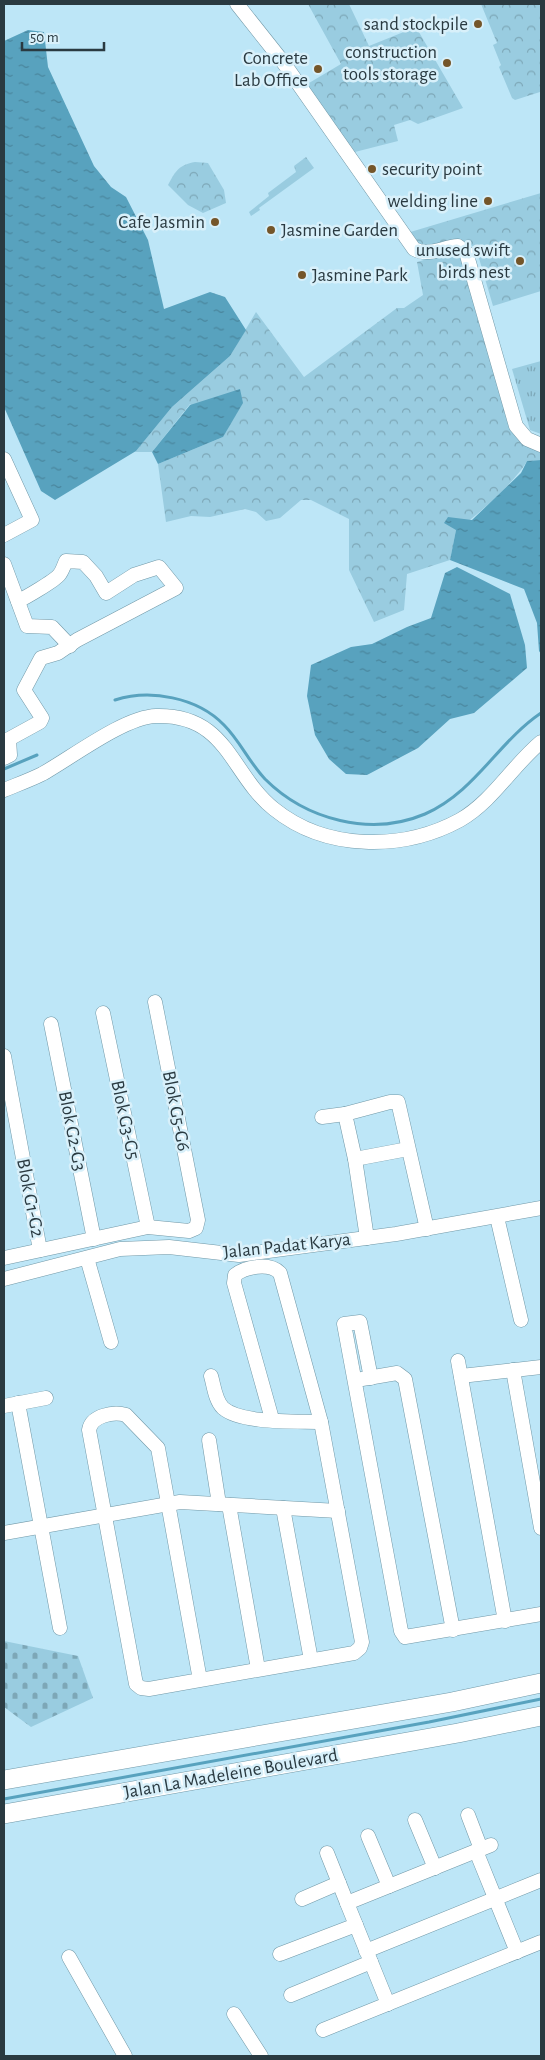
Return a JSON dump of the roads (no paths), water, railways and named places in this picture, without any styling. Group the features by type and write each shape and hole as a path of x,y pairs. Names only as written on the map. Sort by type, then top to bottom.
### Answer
{"street":[{"path":"237,4 283,62 414,249 421,253 430,253 458,246 466,252 516,426 526,439 541,445"},
{"path":"4,459 32,520 4,535"},
{"path":"4,758 10,755 9,739 40,722 42,718 24,690 41,658 58,654 176,588 159,567 134,575 106,593 96,576 83,562 66,560 60,575 38,588 32,595 18,600"},
{"path":"4,564 27,626 52,627 70,646"},
{"path":"4,790 41,774 125,726 153,716 174,717 198,725 218,738 254,789 274,810 301,825 329,837 361,842 395,840 427,834 461,819 487,799 522,758 541,742"},
{"name":"Blok G5-G6","path":"148,1228 189,1231 196,1228 198,1220 155,1002"},
{"name":"Blok G3-G5","path":"103,1013 148,1228"},
{"name":"Blok G2-G3","path":"51,1024 94,1239"},
{"name":"Blok G1-G2","path":"4,1056 40,1250"},
{"path":"322,1117 345,1114 390,1102 398,1102 427,1229"},
{"path":"345,1114 356,1159 367,1238"},
{"path":"356,1159 408,1149"},
{"name":"Jalan Padat Karya","path":"4,1279 120,1249 155,1247 239,1255 427,1229 541,1208"},
{"path":"497,1217 521,1320"},
{"path":"4,1258 148,1228"},
{"path":"87,1258 111,1342"},
{"path":"200,1680 158,1448 126,1415 94,1419 90,1423 136,1684 141,1688 149,1689 354,1653 360,1648 362,1642 321,1422 280,1273 270,1267 242,1269 235,1275 234,1283 272,1419"},
{"path":"370,1378 360,1322 344,1324 356,1380 401,1631 405,1637 541,1614"},
{"path":"458,1361 505,1621"},
{"path":"461,1376 541,1367"},
{"path":"513,1370 541,1528"},
{"path":"356,1380 397,1373 405,1379 453,1630"},
{"path":"211,1376 217,1399 223,1408 242,1417 321,1422"},
{"path":"46,1398 11,1404 41,1526 60,1628"},
{"path":"210,1440 258,1669"},
{"path":"4,1533 180,1502 338,1512"},
{"path":"283,1508 311,1660"},
{"name":"Jalan La Madeleine Boulevard","path":"4,1780 452,1702 541,1683"},
{"path":"452,1702 458,1734"},
{"name":"Jalan La Madeleine Boulevard","path":"4,1814 458,1734 541,1716"},
{"path":"468,1815 483,1848 495,1898 517,1952"},
{"path":"415,1820 435,1868"},
{"path":"368,1836 389,1886"},
{"path":"347,1903 483,1848"},
{"path":"327,1853 388,2004"},
{"path":"291,1995 369,1956 495,1898 541,1880"},
{"path":"302,1898 339,1882"},
{"path":"280,1954 356,1925"},
{"path":"323,2030 541,1942"},
{"path":"69,1957 125,2056"},
{"path":"234,2014 261,2056"}],"water":[{"path":"28,30 44,32 48,67 94,166 111,187 126,197 148,240 164,309 210,292 225,297 246,330 230,356 172,407 136,451 55,500 41,491 4,407 4,41"},
{"path":"240,389 243,403 223,437 158,464 152,452 190,405"},
{"path":"541,460 541,654 539,651 537,623 524,589 450,560 456,530 444,523 448,517 472,520 521,473 527,461"},
{"path":"457,567 510,594 525,645 527,668 474,713 450,719 418,748 367,775 346,774 329,759 315,735 307,696 311,665 351,647 372,644 431,618 445,573"}],"waterway":[{"path":"115,700 143,695 158,696 187,702 200,708 213,715 224,725 259,772 281,793 319,814 361,824 383,824 404,821 443,805 472,780 512,738 541,713"},
{"path":"4,769 37,755"},
{"path":"4,1799 429,1722 541,1699"}],"place":[{"name":"sand stockpile","path":"478,24"},
{"name":"construction tools storage","path":"447,63"},
{"name":"Concrete Lab Office","path":"318,69"},
{"name":"security point","path":"372,169"},
{"name":"welding line","path":"488,201"},
{"name":"Cafe Jasmin","path":"215,222"},
{"name":"Jasmine Garden","path":"271,230"},
{"name":"unused swift birds nest","path":"520,261"},
{"name":"Jasmine Park","path":"302,275"}]}
